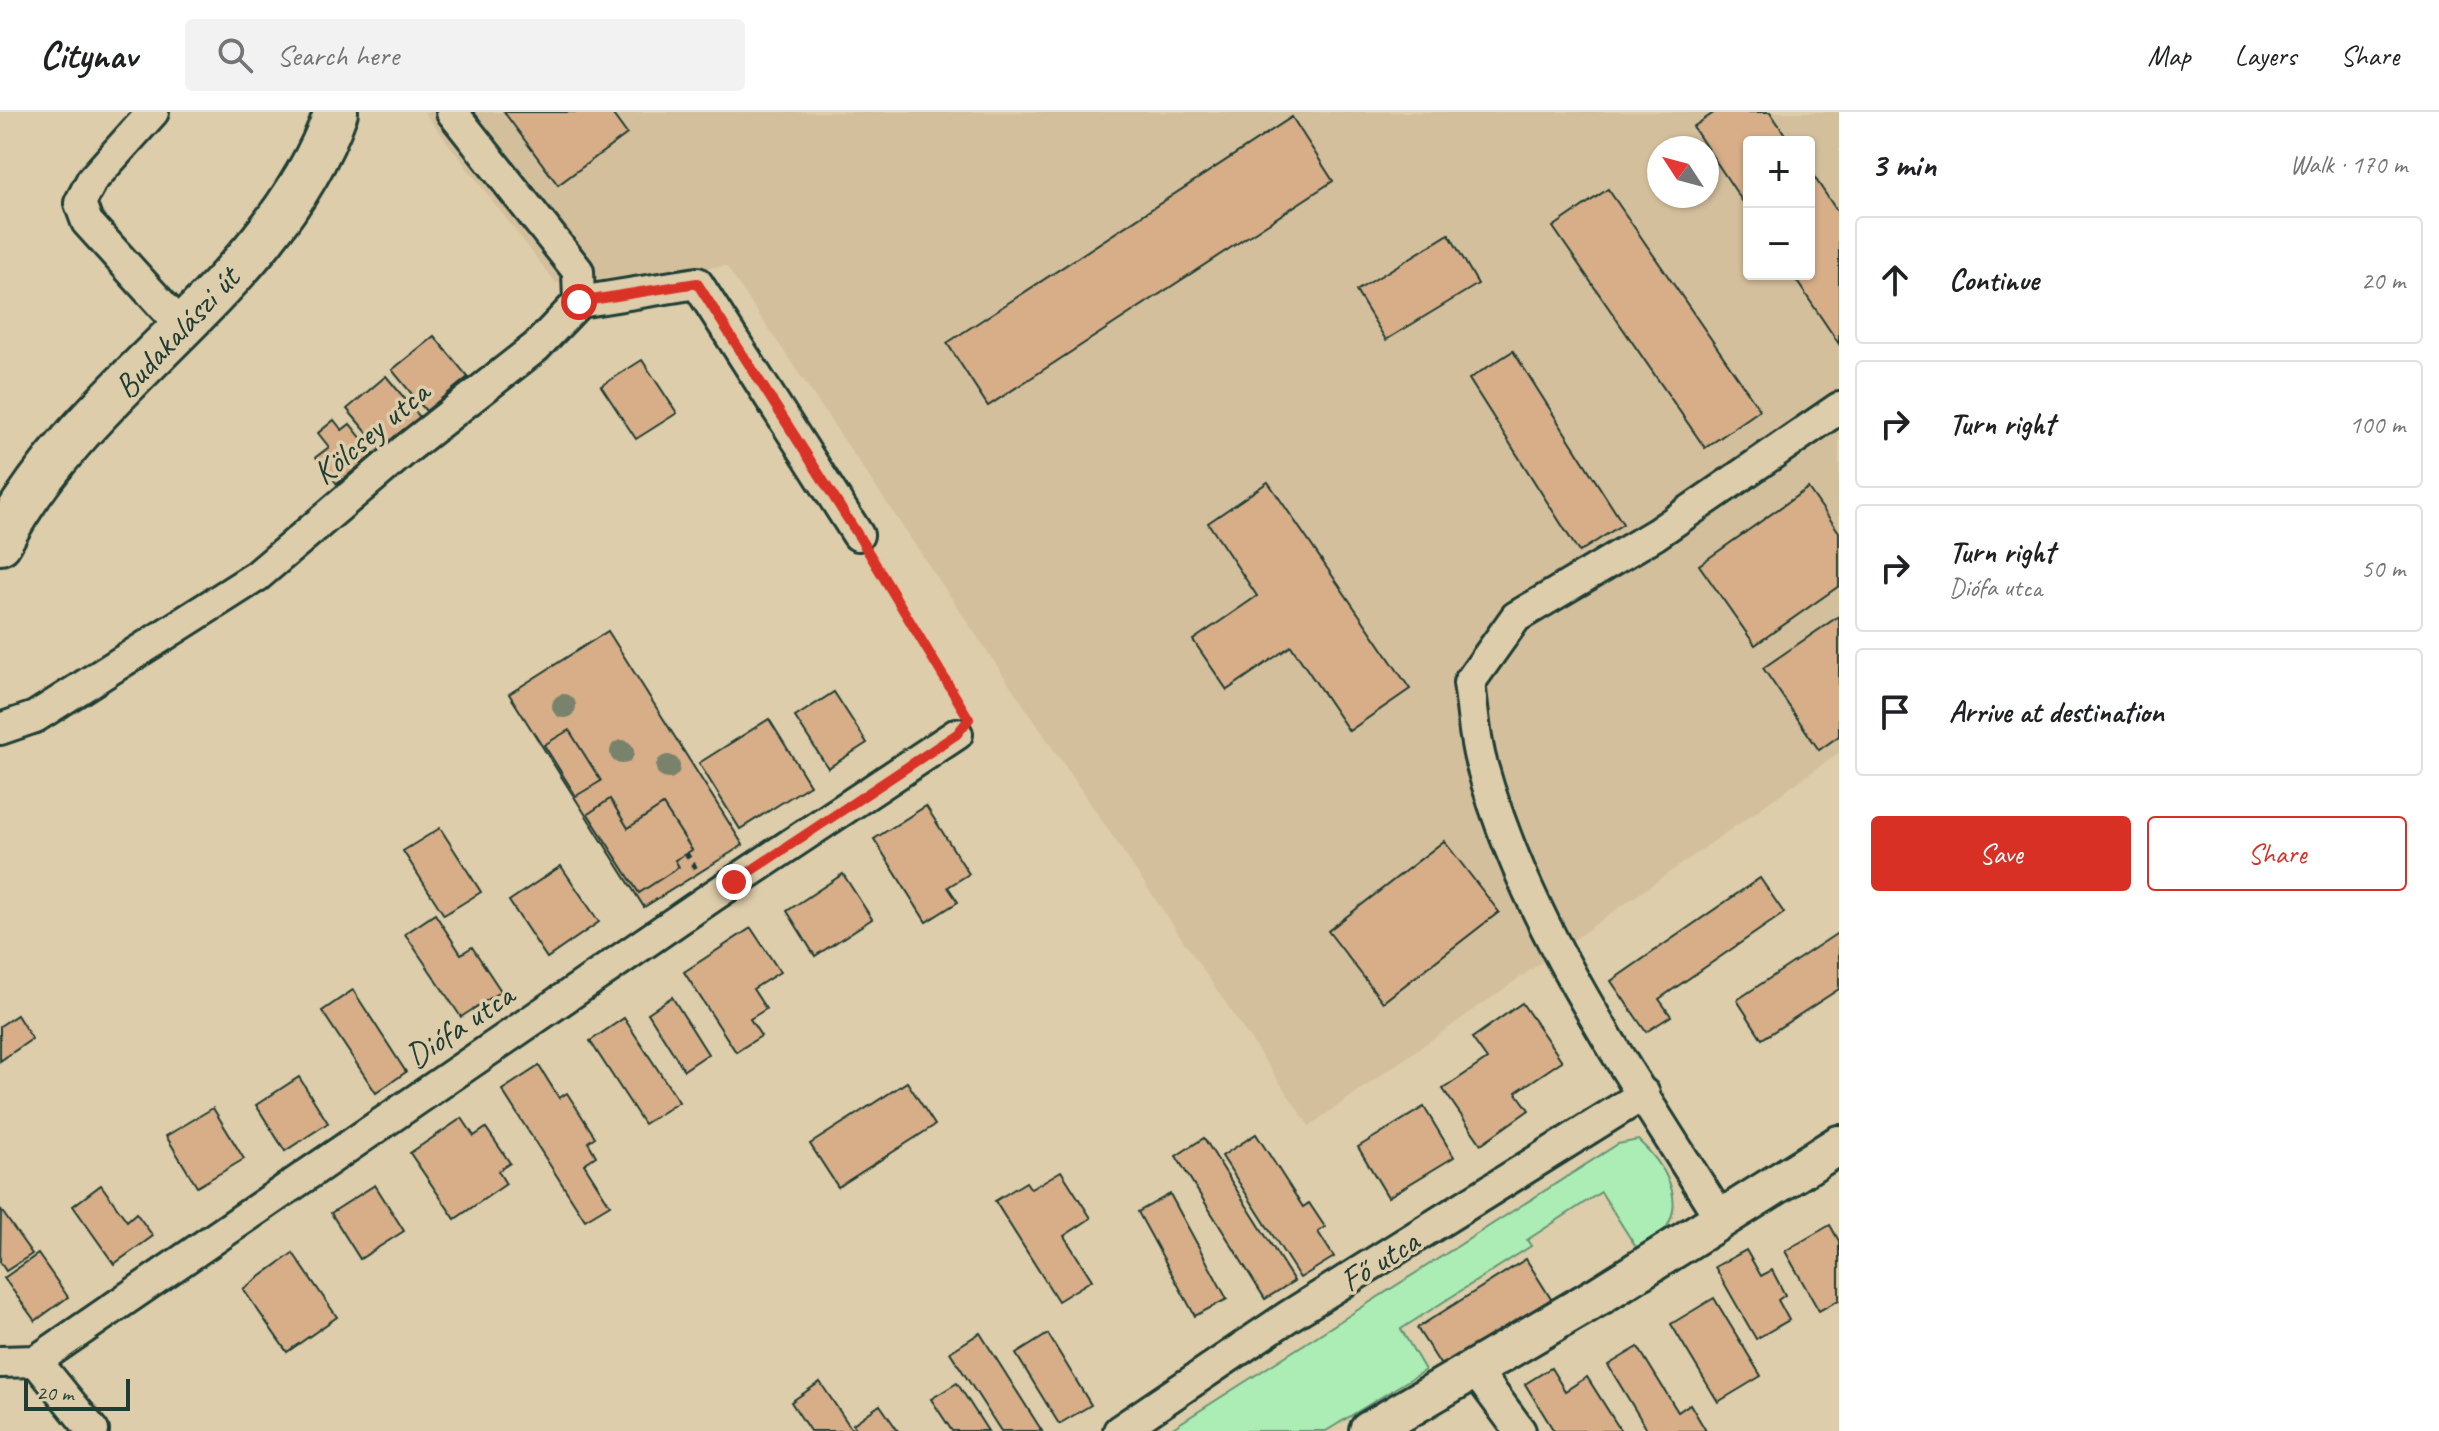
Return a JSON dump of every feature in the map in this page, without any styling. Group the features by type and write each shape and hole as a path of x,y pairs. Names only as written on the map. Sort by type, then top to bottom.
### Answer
{"main road":[{"name":"Budakalászi út","path":"0,543 21,503 58,456 272,231 320,156 336,112"}],"street":[{"path":"153,112 92,180 80,203 87,222 182,327"},
{"path":"452,112 578,271 579,302 697,283 858,535"},
{"name":"Kölcsey utca","path":"0,729 35,717 257,576 405,450 536,347 579,302"},
{"path":"1722,1221 1551,939 1481,761 1469,683 1516,617 1656,534 1839,408"},
{"name":"Diófa utca","path":"36,1361 713,896 957,734"},
{"name":"Fő utca","path":"1119,1431 1289,1316 1644,1094"},
{"path":"1369,1431 1722,1221 1839,1145"},
{"path":"0,1362 36,1361 93,1431"},
{"path":"1475,1370 1520,1431"}],"path":[{"path":"858,535 969,719 957,734"}],"shaded area":[{"path":"424,112 1839,112 1839,753 1309,1126 726,266 556,283"}],"green space":[{"path":"1638,1140 1656,1159 1673,1194 1671,1219 1664,1231 1639,1252 1601,1192 1527,1240 1531,1246 1401,1329 1425,1370 1326,1431 1168,1431 1618,1144"}],"building":[{"path":"504,112 611,112 627,134 558,185"},
{"path":"1715,112 1770,112 1786,136 1743,136 1743,202 1719,166 1719,136 1699,136 1693,127"},
{"path":"1292,117 1333,181 988,406 947,343"},
{"path":"1815,178 1839,214 1839,344 1796,280 1815,280"},
{"path":"1608,189 1760,410 1705,448 1553,227"},
{"path":"1449,234 1478,284 1386,340 1356,291"},
{"path":"434,336 468,377 426,411 392,370"},
{"path":"1513,351 1623,524 1579,552 1469,379"},
{"path":"642,360 677,413 636,439 601,386"},
{"path":"386,376 420,417 381,449 347,409"},
{"path":"334,420 342,430 350,424 374,454 337,484 316,457 329,447 318,433"},
{"path":"1268,482 1410,689 1349,731 1291,646 1227,690 1193,640 1257,596 1208,523"},
{"path":"1808,488 1839,532 1839,586 1755,645 1699,565"},
{"path":"1839,616 1839,736 1819,750 1763,668"},
{"path":"608,631 743,845 644,907 509,694"},
{"path":"834,692 867,743 828,768 795,717"},
{"path":"769,719 810,785 740,829 699,763"},
{"path":"569,730 601,781 576,796 544,745"},
{"path":"610,799 628,828 663,805 692,850 675,860 679,867 639,893 588,814"},
{"path":"926,806 969,874 948,887 958,902 926,922 874,839"},
{"path":"440,828 481,892 444,915 403,851"},
{"path":"1444,841 1499,912 1383,1002 1328,931"},
{"path":"561,866 599,922 547,958 509,901"},
{"path":"843,874 872,919 815,956 787,911"},
{"path":"1760,878 1784,913 1659,999 1671,1016 1646,1032 1611,981"},
{"path":"435,914 461,954 472,947 501,991 461,1017 405,934"},
{"path":"751,928 780,972 753,989 766,1009 750,1019 761,1036 736,1052 684,972"},
{"path":"1839,932 1839,989 1762,1039 1737,1000"},
{"path":"353,990 406,1072 376,1093 322,1011"},
{"path":"672,997 708,1054 684,1070 648,1013"},
{"path":"1522,1003 1562,1061 1516,1092 1529,1110 1481,1144 1443,1089 1487,1059 1472,1038"},
{"path":"17,1015 32,1039 0,1061 0,1026"},
{"path":"624,1018 679,1102 644,1124 590,1041"},
{"path":"539,1066 559,1098 567,1093 595,1137 588,1142 596,1156 584,1164 610,1205 585,1220 502,1090"},
{"path":"299,1077 328,1123 285,1151 256,1105"},
{"path":"907,1082 935,1125 838,1187 810,1144"},
{"path":"1424,1107 1454,1157 1388,1197 1358,1147"},
{"path":"213,1108 244,1159 197,1187 166,1136"},
{"path":"462,1118 474,1136 486,1128 510,1163 498,1171 506,1184 455,1219 410,1153"},
{"path":"1256,1134 1303,1207 1309,1203 1325,1227 1318,1232 1334,1257 1300,1278 1222,1156"},
{"path":"1204,1138 1294,1281 1265,1299 1176,1156"},
{"path":"1061,1171 1091,1218 1064,1236 1092,1280 1058,1301 995,1201 1026,1182 1031,1189"},
{"path":"101,1185 127,1221 136,1213 153,1236 114,1264 73,1206"},
{"path":"375,1185 404,1231 360,1259 331,1213"},
{"path":"1170,1194 1227,1299 1195,1316 1138,1212"},
{"path":"1,1210 32,1254 6,1271 0,1262"},
{"path":"1830,1225 1839,1241 1839,1300 1819,1311 1785,1251"},
{"path":"1746,1250 1761,1276 1772,1270 1785,1295 1778,1300 1789,1320 1756,1339 1715,1267"},
{"path":"293,1253 337,1317 287,1352 243,1289"},
{"path":"38,1254 68,1297 35,1321 4,1278"},
{"path":"1526,1259 1551,1299 1442,1367 1417,1328"},
{"path":"1714,1298 1761,1376 1718,1402 1671,1324"},
{"path":"980,1333 1042,1431 1001,1431 950,1352"},
{"path":"1048,1334 1091,1405 1059,1424 1016,1354"},
{"path":"1638,1347 1678,1412 1690,1404 1706,1431 1648,1431 1608,1365"},
{"path":"1551,1368 1565,1391 1587,1377 1621,1431 1554,1431 1525,1384"},
{"path":"820,1382 853,1431 810,1431 791,1402"},
{"path":"957,1383 988,1431 952,1431 931,1399"},
{"path":"880,1405 898,1431 858,1431 853,1424"}],"route":[{"path":"579,302 655,287 697,283 858,535 969,719 957,734 734,882"}]}
